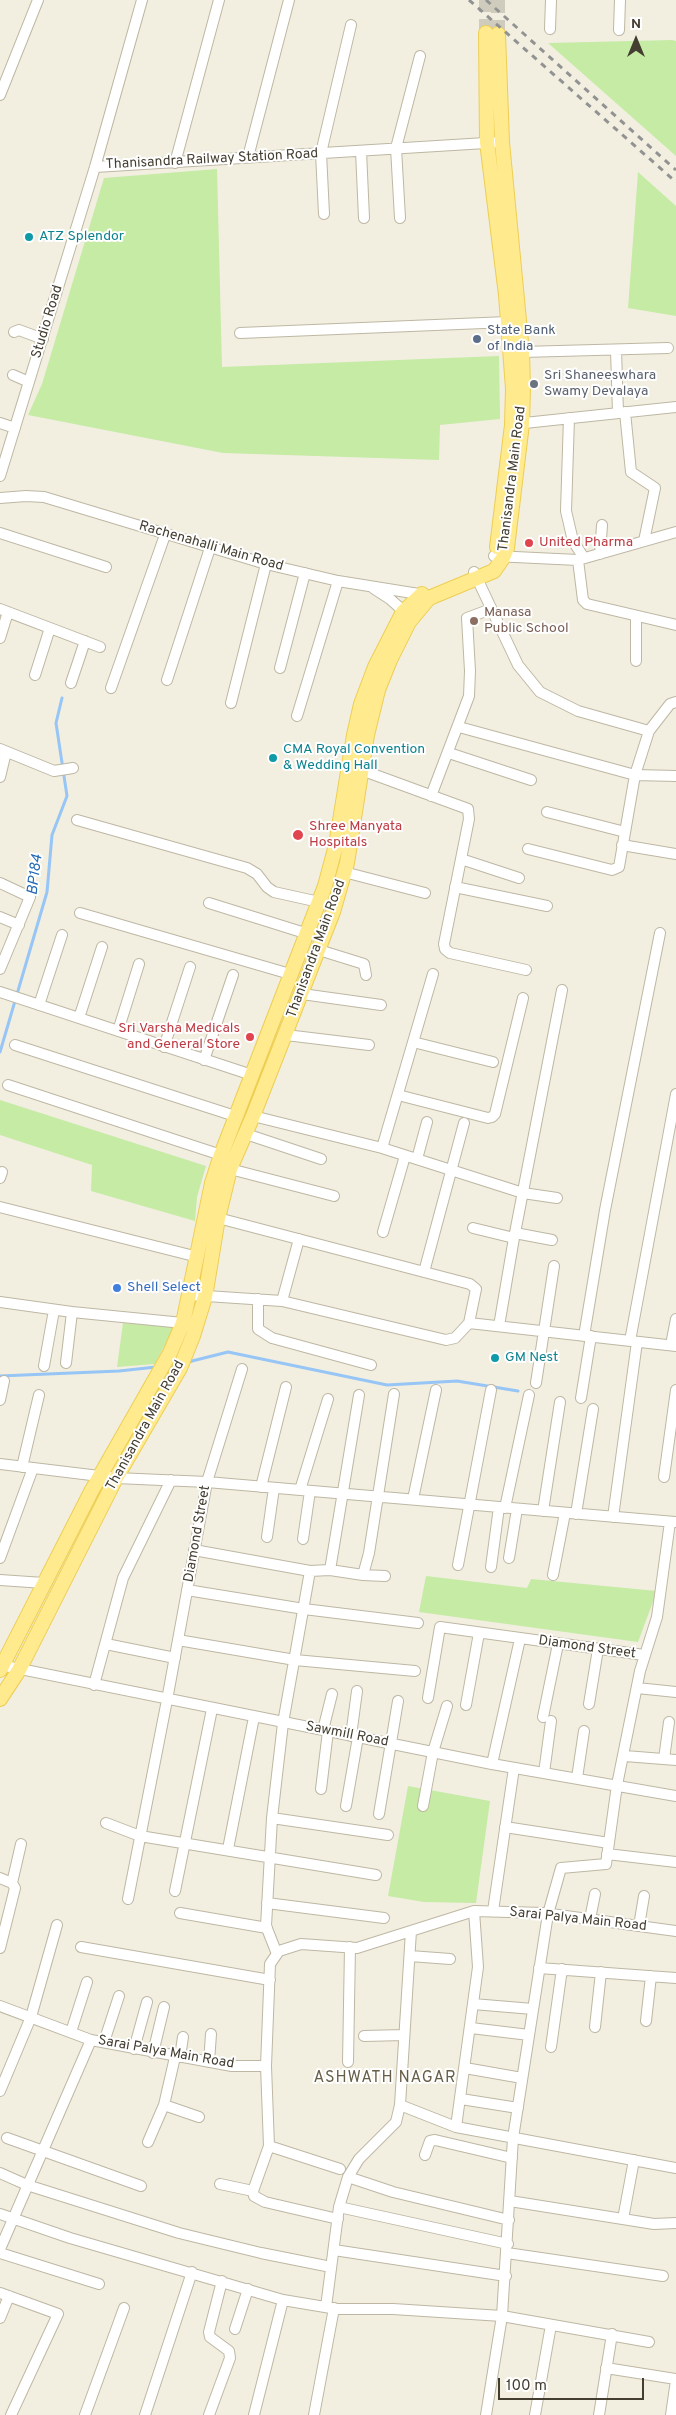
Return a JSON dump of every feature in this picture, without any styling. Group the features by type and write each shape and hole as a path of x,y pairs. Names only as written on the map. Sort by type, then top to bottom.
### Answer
{"main road":[{"name":"Thanisandra Main Road","path":"1,1667 100,1475 170,1353 198,1296 198,1257 212,1183 235,1116 320,902 378,690 408,615 426,595 476,575 494,571 499,557 507,548 517,424 522,352 492,33 488,142 517,424"},
{"name":"Thanisandra Main Road","path":"0,1698 18,1670 116,1478 180,1368 230,1169 286,1035 333,912 344,872 356,768"}],"street":[{"path":"0,95 38,0"},
{"name":"Thanisandra Railway Station Road","path":"142,0 95,167 502,142"},
{"path":"175,163 219,0"},
{"path":"248,157 289,0"},
{"path":"550,29 551,0"},
{"path":"619,30 620,0"},
{"path":"324,214 321,153 352,25"},
{"path":"400,218 396,148 420,56"},
{"path":"361,151 364,218"},
{"name":"Studio Road","path":"0,476 95,167"},
{"path":"240,333 508,322"},
{"path":"14,332 19,330 43,339"},
{"path":"522,352 668,348"},
{"path":"616,350 630,472 655,488 644,541"},
{"path":"14,375 30,382"},
{"path":"517,424 676,407"},
{"path":"569,418 566,511 581,559 584,600 587,604 676,625"},
{"path":"0,423 15,428"},
{"name":"Rachenahalli Main Road","path":"0,498 44,497 266,564 338,581 426,595"},
{"path":"600,554 602,526"},
{"path":"499,557 581,559 676,532"},
{"path":"0,533 106,566"},
{"path":"111,688 165,535"},
{"path":"167,680 210,548"},
{"path":"231,703 266,564"},
{"path":"280,668 305,573"},
{"path":"476,575 518,665 540,692 578,710 649,731"},
{"path":"297,716 338,581"},
{"path":"368,585 390,599 408,615"},
{"path":"431,796 459,727 469,696 470,671 467,618 491,609"},
{"path":"0,638 4,611 100,647"},
{"path":"636,616 636,661"},
{"path":"35,675 50,628"},
{"path":"71,683 85,641"},
{"path":"528,849 612,870 619,867 635,775 649,731 670,704 676,702"},
{"path":"459,727 635,775 676,776"},
{"path":"0,778 3,751 54,771 73,768"},
{"path":"449,753 531,780"},
{"path":"356,768 468,809 469,819 444,944 445,949 450,953 526,970"},
{"path":"547,812 625,832"},
{"path":"76,820 247,868 257,874 267,887 274,892 320,902"},
{"path":"622,846 676,854"},
{"path":"461,859 519,878"},
{"path":"344,872 425,892"},
{"path":"0,883 30,896 19,925 3,953 0,969"},
{"path":"455,886 547,906"},
{"path":"210,903 308,934"},
{"path":"80,913 290,974"},
{"path":"0,917 19,925"},
{"path":"581,1398 587,1336 605,1210 660,933"},
{"path":"39,1005 62,934"},
{"path":"79,1018 102,947"},
{"path":"318,950 364,964 366,975"},
{"path":"118,1031 139,964"},
{"path":"164,1047 190,967"},
{"path":"382,1148 433,974"},
{"path":"204,1060 233,975"},
{"path":"499,1326 514,1235 562,990"},
{"path":"0,992 252,1075"},
{"path":"302,994 381,1005"},
{"path":"398,1095 488,1118 492,1117 495,1114 523,998"},
{"path":"286,1035 369,1045"},
{"path":"413,1042 494,1062"},
{"path":"15,1045 235,1116"},
{"path":"8,1085 221,1155"},
{"path":"613,1517 634,1341 676,1094"},
{"path":"253,1116 382,1148 450,1172 523,1193 557,1198"},
{"path":"417,1159 427,1122"},
{"path":"424,1272 464,1123"},
{"path":"246,1134 321,1159"},
{"path":"384,1232 405,1156"},
{"path":"230,1169 334,1196"},
{"path":"0,1207 198,1257"},
{"path":"198,1296 282,1301 446,1340 455,1338 469,1322 476,1289 474,1286 218,1218"},
{"path":"474,1228 552,1240"},
{"path":"282,1301 298,1239"},
{"path":"536,1383 554,1266"},
{"path":"258,1299 258,1329 272,1338 371,1364"},
{"path":"0,1302 54,1310 184,1323"},
{"path":"44,1366 54,1310"},
{"path":"66,1363 72,1312"},
{"path":"469,1322 673,1346 676,1319"},
{"name":"Diamond Street","path":"242,1369 207,1482 187,1590 304,1609 418,1623"},
{"path":"0,1400 4,1381"},
{"path":"262,1487 286,1387"},
{"path":"413,1500 436,1390"},
{"path":"458,1565 491,1390"},
{"path":"664,1477 676,1390"},
{"path":"363,1575 369,1554 394,1394"},
{"path":"0,1558 28,1467 39,1395"},
{"path":"330,1570 341,1493 359,1395"},
{"path":"491,1567 502,1507 529,1395"},
{"path":"302,1539 305,1490 328,1399"},
{"path":"543,1511 560,1402"},
{"path":"553,1575 570,1513 592,1409"},
{"path":"1,1467 28,1467 116,1478 207,1482 673,1522 657,1616 644,1655 617,1785 606,1864 561,1868 548,1914 513,2138 506,2276 502,2316 486,2415"},
{"path":"94,1685 123,1578 171,1480"},
{"path":"267,1538 274,1488"},
{"path":"509,1558 517,1508"},
{"path":"194,1550 310,1571 330,1570 385,1576"},
{"path":"310,1571 283,1723 272,1818 267,1928 277,1954 270,1964 266,2066 269,2146 253,2191 254,2196 265,2202 338,2219"},
{"path":"0,1580 44,1583"},
{"path":"128,1899 187,1590"},
{"name":"Diamond Street","path":"428,1698 440,1627 644,1655"},
{"path":"466,1705 479,1633"},
{"path":"492,1764 520,1638"},
{"path":"178,1640 295,1660 415,1671"},
{"path":"106,1644 175,1658"},
{"path":"544,1772 547,1719 558,1644"},
{"path":"589,1704 598,1649"},
{"name":"Sawmill Road","path":"1,1667 492,1764 676,1796"},
{"path":"637,1688 676,1692"},
{"path":"346,1806 357,1691"},
{"path":"321,1789 325,1731 332,1694"},
{"path":"379,1814 389,1743 398,1701"},
{"path":"423,1806 433,1752 447,1706"},
{"path":"175,1891 212,1708"},
{"path":"228,1850 254,1717"},
{"path":"664,1759 669,1722"},
{"path":"577,1778 584,1731"},
{"path":"624,1756 676,1760"},
{"path":"493,1911 514,1768"},
{"path":"272,1818 388,1835"},
{"path":"106,1823 140,1836 376,1874"},
{"path":"505,1827 676,1862"},
{"path":"12,1883 21,1844"},
{"path":"0,1878 12,1883 15,1888 0,1948"},
{"path":"590,1920 595,1894"},
{"path":"639,1926 644,1896"},
{"path":"267,1903 384,1918"},
{"path":"456,2127 478,1967 474,1910"},
{"name":"Sarai Palya Main Road","path":"277,1954 279,1951 301,1944 357,1948 474,1910 548,1914 676,1931"},
{"path":"180,1913 267,1928"},
{"path":"0,2091 31,2017 57,1925"},
{"path":"314,2415 330,2308 331,2267 339,2207 348,2177 359,2159 396,2122 400,2105 411,1931"},
{"path":"81,1947 270,1980"},
{"path":"348,2062 350,1947"},
{"path":"410,1956 450,1959"},
{"path":"539,1968 676,1978"},
{"path":"551,2047 562,1969"},
{"path":"595,2027 601,1972"},
{"path":"646,2021 651,1976"},
{"path":"71,2032 87,1982"},
{"path":"104,2042 119,1996"},
{"path":"134,2049 147,2002"},
{"path":"474,2004 533,2009"},
{"name":"Sarai Palya Main Road","path":"0,2006 91,2040 153,2053 232,2066 266,2066"},
{"path":"153,2053 164,2007"},
{"path":"471,2028 529,2035"},
{"path":"209,2062 211,2034"},
{"path":"364,2036 404,2035"},
{"path":"148,2142 164,2105 184,2037"},
{"path":"91,2040 0,2251 99,2284"},
{"path":"465,2068 522,2078"},
{"path":"461,2098 518,2108"},
{"path":"164,2105 199,2117"},
{"path":"400,2105 456,2127 676,2168"},
{"path":"7,2138 141,2186"},
{"path":"425,2155 430,2141 435,2140 512,2158"},
{"path":"269,2146 340,2169"},
{"path":"623,2219 634,2160"},
{"path":"0,2173 27,2185 198,2238 331,2267"},
{"path":"348,2177 393,2192 509,2220"},
{"path":"220,2184 253,2191"},
{"path":"510,2201 654,2224 676,2224"},
{"path":"339,2207 507,2248 662,2276"},
{"path":"0,2214 13,2220 283,2300 330,2308 393,2309 502,2316 649,2342"},
{"path":"334,2250 506,2276"},
{"path":"145,2415 192,2272"},
{"path":"209,2415 230,2358 229,2351 210,2337 209,2332 222,2281"},
{"path":"235,2329 248,2289"},
{"path":"0,2318 4,2295 58,2314 11,2415"},
{"path":"254,2415 283,2300"},
{"path":"85,2415 124,2308"},
{"path":"535,2415 551,2325"},
{"path":"599,2415 612,2334"},
{"path":"606,2368 676,2379 671,2415"}],"green space":[{"path":"672,40 676,41 676,156 548,43"},
{"path":"217,169 222,367 499,356 500,419 440,425 439,460 223,453 28,415 42,384 104,178"},
{"path":"638,172 676,206 676,316 628,308"},
{"path":"0,1100 206,1166 197,1197 195,1221 91,1191 92,1165 0,1135"},
{"path":"123,1323 174,1327 155,1364 117,1367"},
{"path":"426,1576 527,1588 531,1579 657,1591 638,1642 419,1612"},
{"path":"408,1786 490,1801 476,1903 424,1902 388,1896"}],"waterway":[{"name":"BP184","path":"0,1052 47,892 52,835 67,796 56,723 62,698"},
{"path":"188,1362 228,1352 387,1385 457,1381 518,1391"},
{"path":"0,1376 119,1371 156,1367"}],"tunnel":[{"path":"486,0 486,33"},
{"path":"498,0 498,34"}],"railway":[{"path":"469,0 676,182"},
{"path":"486,0 676,170"}],"place":[{"name":"ATZ Splendor","path":"29,237"},
{"name":"State Bank of India","path":"477,339"},
{"name":"Sri Shaneeswhara Swamy Devalaya","path":"534,384"},
{"name":"United Pharma","path":"529,543"},
{"name":"Manasa Public School","path":"474,621"},
{"name":"CMA Royal Convention & Wedding Hall","path":"273,758"},
{"name":"Shree Manyata Hospitals","path":"298,835"},
{"name":"Sri Varsha Medicals and General Store","path":"250,1037"},
{"name":"Shell Select","path":"117,1288"},
{"name":"GM Nest","path":"495,1358"}],"district":[{"name":"ASHWATH NAGAR","path":"385,2079"}]}
